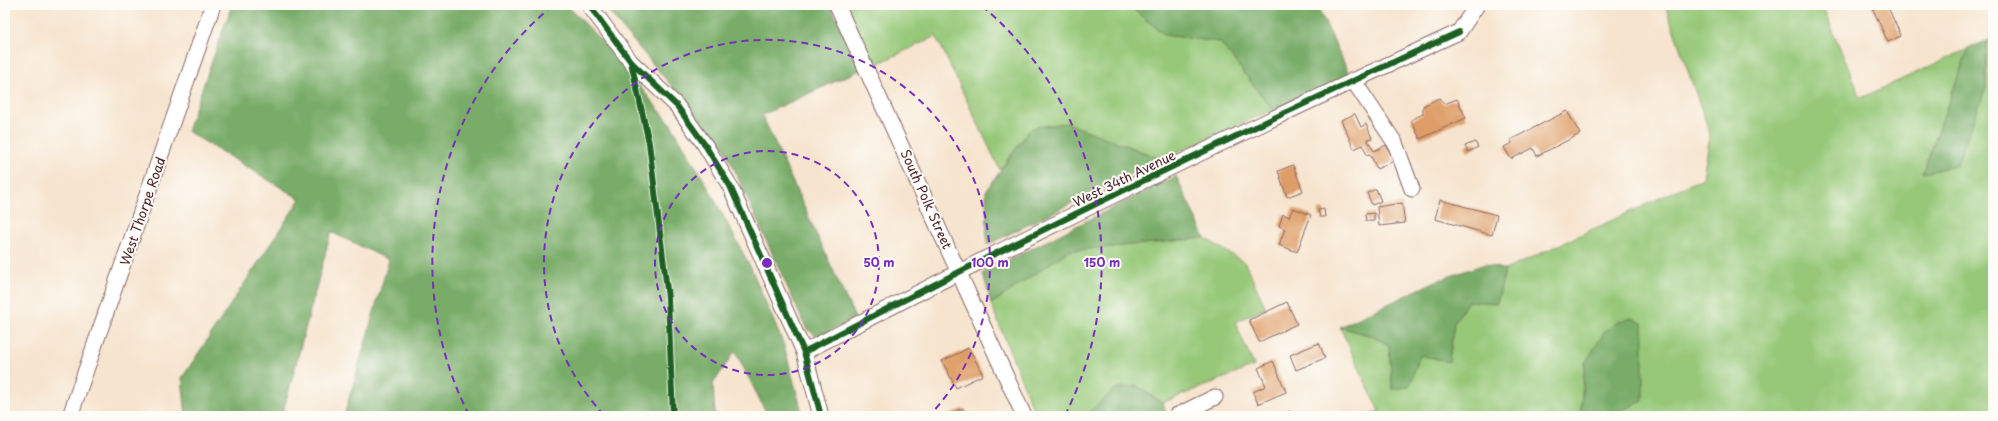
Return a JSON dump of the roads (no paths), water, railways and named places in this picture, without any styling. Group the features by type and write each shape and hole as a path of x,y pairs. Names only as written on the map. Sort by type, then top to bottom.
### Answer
{"street":[{"name":"West Thorpe Road","path":"70,416 213,5"},
{"path":"589,5 631,62 677,106 705,145 730,186 804,352 821,416"},
{"name":"South Polk Street","path":"837,5 1024,416"},
{"name":"West 34th Avenue","path":"804,352 959,271 1202,152 1353,80 1459,32 1477,5"},
{"path":"1353,80 1395,143 1412,189"},
{"path":"1176,416 1214,398"}]}
